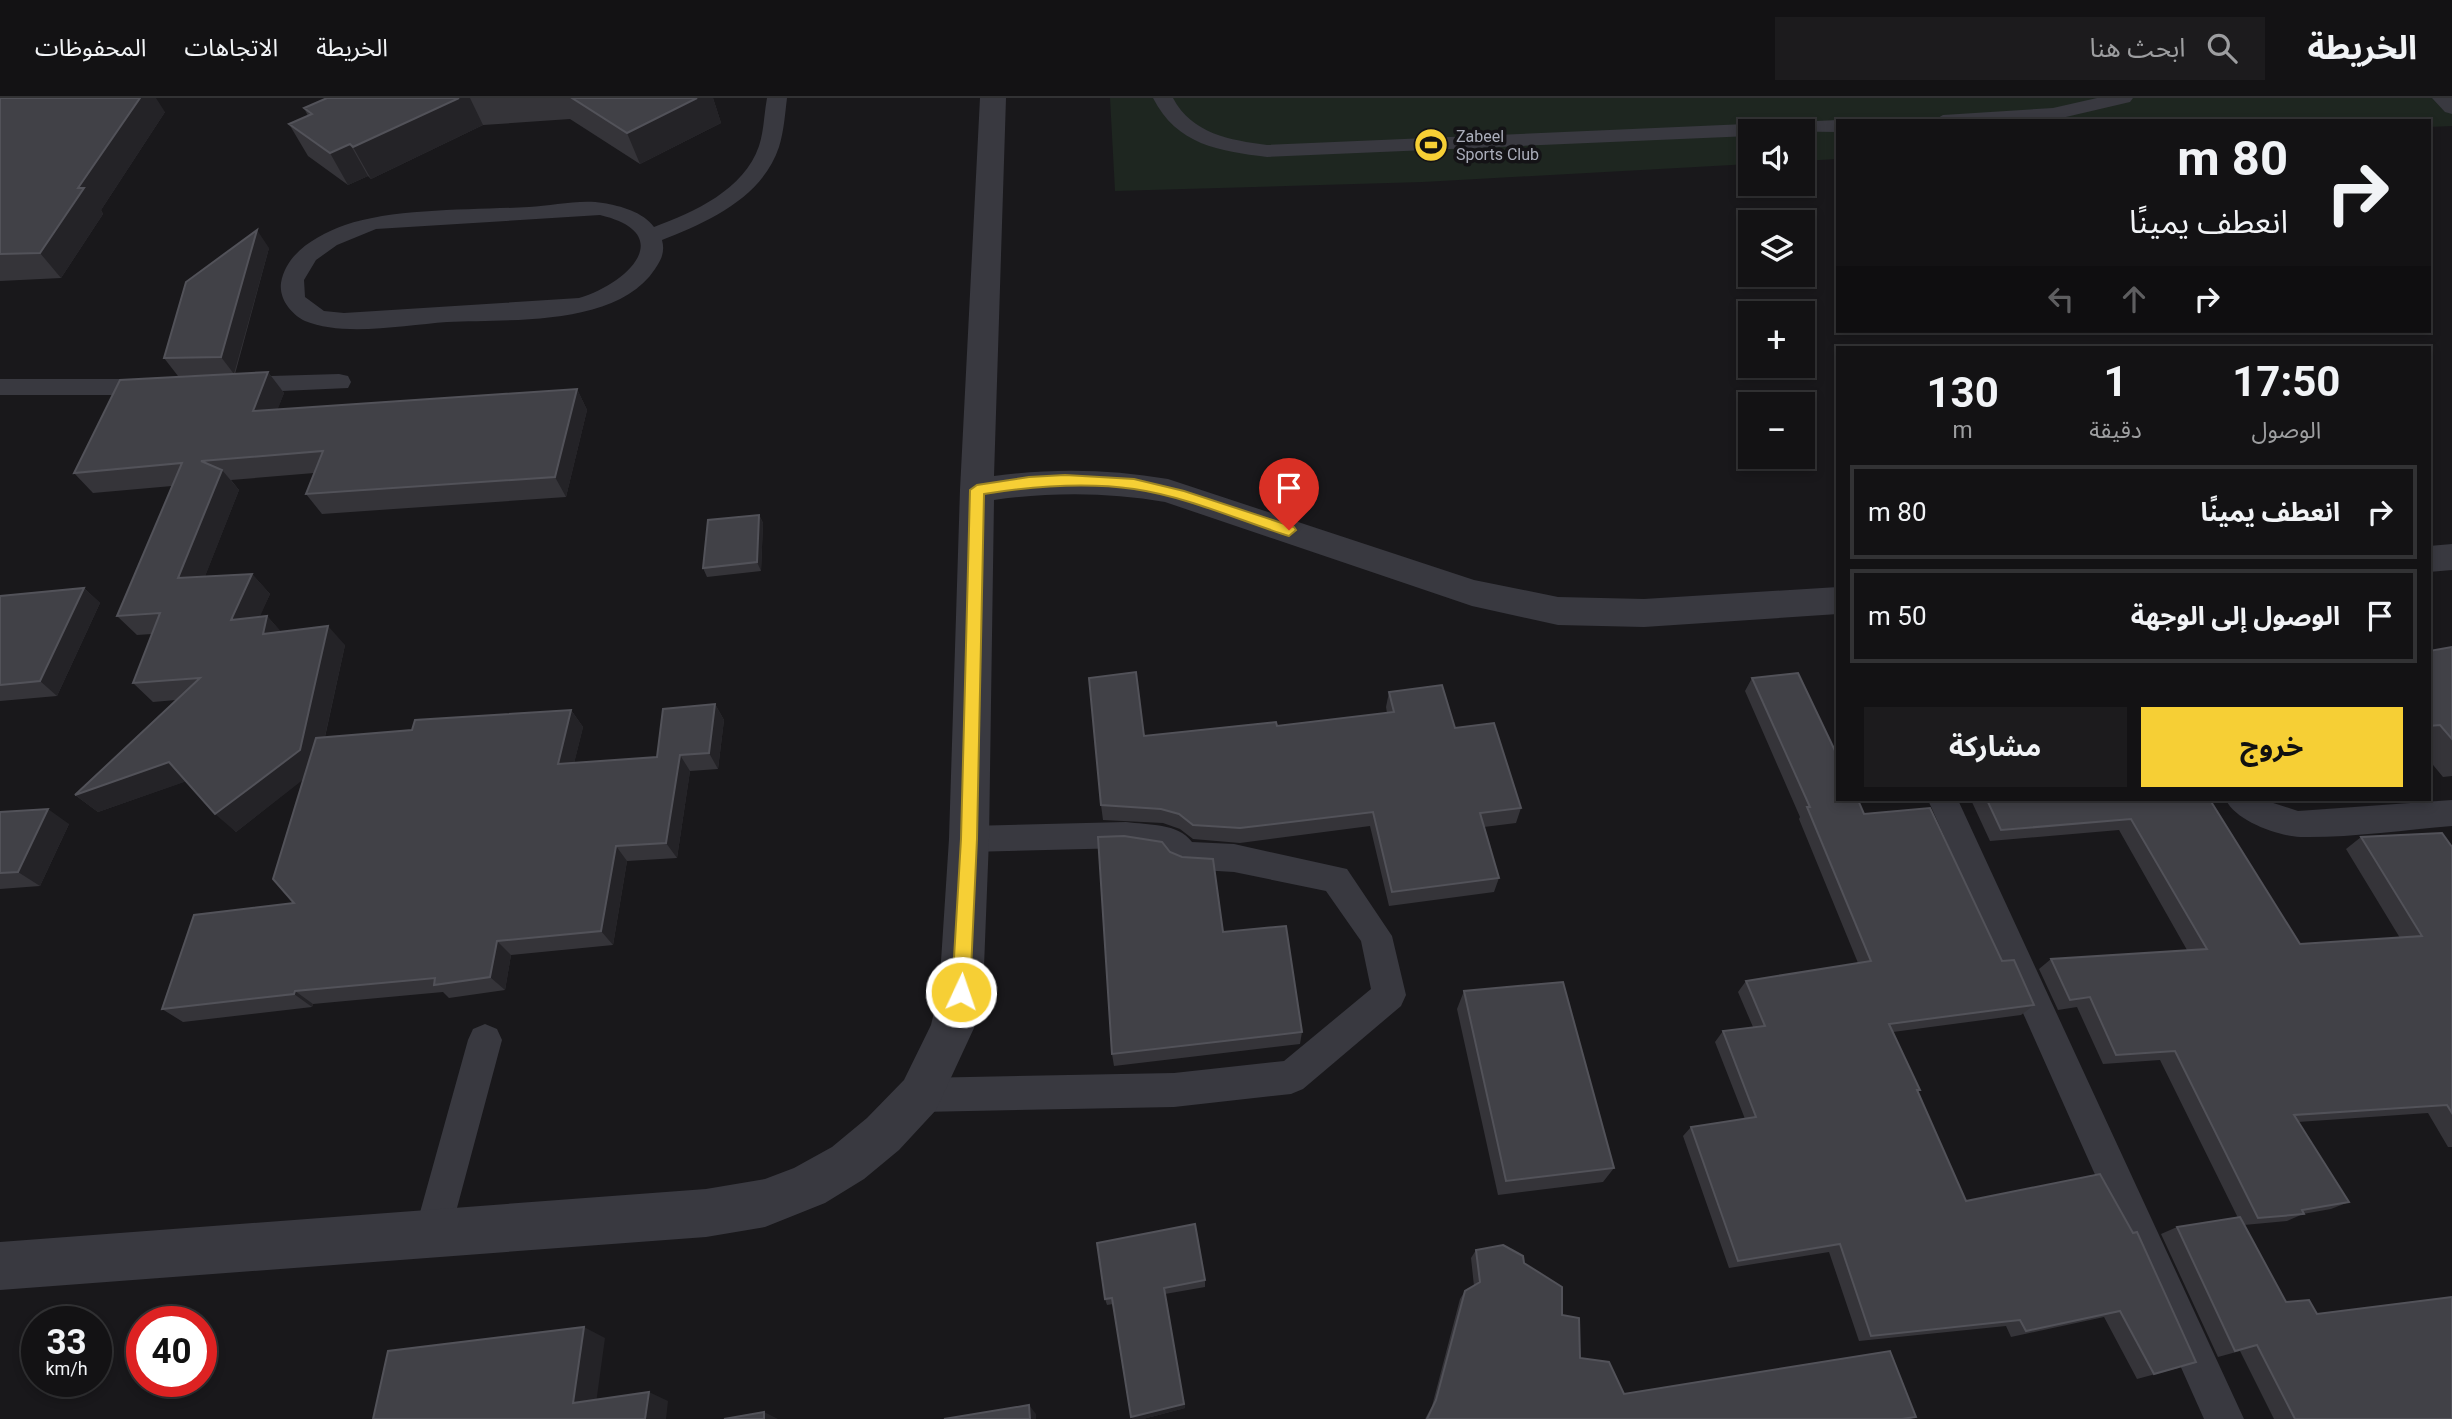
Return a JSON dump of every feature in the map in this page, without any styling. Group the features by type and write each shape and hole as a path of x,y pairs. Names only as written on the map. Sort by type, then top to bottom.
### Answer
{"street":[{"path":"0,1266 706,1213 765,1203 808,1186 848,1163 883,1134 920,1095 952,1028 961,992 969,839 977,490 993,98"},
{"path":"977,490 1065,480 1111,482 1168,491 1472,593 1558,611 1644,613 1836,600"},
{"path":"2431,559 2452,557"}],"lane":[{"path":"651,236 709,211 751,178 768,149 777,98"},
{"path":"1163,98 1177,120 1194,132 1215,142 1267,151 1836,126"},
{"path":"1974,119 2053,114 2123,98"},
{"path":"2442,98 2452,108"},
{"path":"600,209 633,218 644,226 651,236 653,248 649,261 626,285 609,296 566,309 344,321 306,312 296,302 291,290 293,277 301,263 314,250 332,238 375,223 600,209"},
{"path":"213,386 339,382"},
{"path":"0,387 186,386"},
{"path":"1944,801 2224,1419"},
{"path":"2242,801 2257,812 2298,824 2452,813"},
{"path":"920,1095 1174,1090 1292,1077 1389,995 1376,936 1336,879 1234,858 1184,856 1174,842 1126,835 969,839"},
{"path":"432,1234 485,1040"}],"shaded area":[{"name":"Zabeel Sports Club","path":"1110,98 2452,98 2452,126 2431,127 2431,119 1836,119 1836,159 1815,160 1815,119 1738,119 1738,165 1423,182 1115,191"}],"building":[{"path":"0,98 140,98 78,188 84,188 40,253 0,254"},
{"path":"327,98 459,98 353,147 350,144 330,153 289,124 312,114 304,108"},
{"path":"572,98 697,98 627,133"},
{"path":"257,230 221,357 164,358 186,282"},
{"path":"268,372 253,411 577,389 555,477 306,494 323,451 201,461 222,470 178,578 252,574 231,620 267,616 263,634 328,626 300,750 215,814 169,762 75,795 200,678 133,683 160,613 117,616 182,463 74,473 120,380"},
{"path":"759,515 757,562 703,568 708,520"},
{"path":"84,588 40,681 0,685 0,596"},
{"path":"2452,647 2452,739 2440,725 2431,726 2431,651"},
{"path":"1136,672 1144,736 1276,722 1277,726 1394,712 1389,692 1442,685 1455,728 1494,723 1521,808 1480,813 1499,878 1392,892 1373,812 1240,828 1193,825 1179,814 1161,809 1101,805 1089,678"},
{"path":"1798,673 1836,753 1836,801 1858,801 1864,814 1930,808 2002,961 2014,960 2034,1005 1889,1024 1966,1201 2100,1174 2133,1233 2137,1232 2196,1362 2154,1374 2120,1311 2026,1331 2020,1320 1871,1336 1840,1244 1738,1261 1691,1127 1756,1117 1723,1031 1765,1026 1746,981 1871,961 1807,807 1810,807 1752,678"},
{"path":"715,704 709,753 680,755 666,843 616,846 601,931 497,941 490,977 434,985 435,978 295,991 294,994 162,1009 194,915 294,903 273,879 316,738 412,730 415,720 571,710 558,764 657,757 663,709"},
{"path":"1987,801 2211,801 2300,944 2422,936 2361,837 2442,833 2452,847 2452,1113 2447,1105 2294,1115 2349,1202 2302,1210 2304,1214 2258,1218 2175,1051 2116,1055 2090,997 2070,1000 2051,959 2207,949 2131,819 2001,830"},
{"path":"48,809 18,872 0,873 0,812"},
{"path":"1124,836 1162,842 1170,852 1182,857 1213,859 1223,932 1286,926 1302,1032 1112,1054 1098,837"},
{"path":"1563,982 1614,1168 1506,1181 1464,991"},
{"path":"2240,1217 2286,1302 2309,1300 2317,1314 2452,1297 2452,1419 2295,1419 2257,1345 2235,1351 2177,1227"},
{"path":"1195,1224 1205,1280 1164,1288 1184,1404 1131,1417 1112,1298 1105,1299 1097,1243"},
{"path":"1503,1245 1523,1256 1524,1263 1562,1287 1562,1315 1579,1318 1580,1358 1609,1362 1624,1394 1890,1351 1916,1417 1427,1419 1436,1400 1465,1291 1480,1282 1476,1250"},
{"path":"584,1327 573,1403 649,1392 645,1419 373,1419 388,1351"},
{"path":"1029,1405 1030,1419 944,1419"},
{"path":"764,1412 764,1419 724,1419"}],"place":[{"name":"Zabeel Sports Club","path":"1431,145"}],"route":[{"path":"961,992 969,839 977,490 1065,480 1134,484 1168,491 1289,530"}]}
